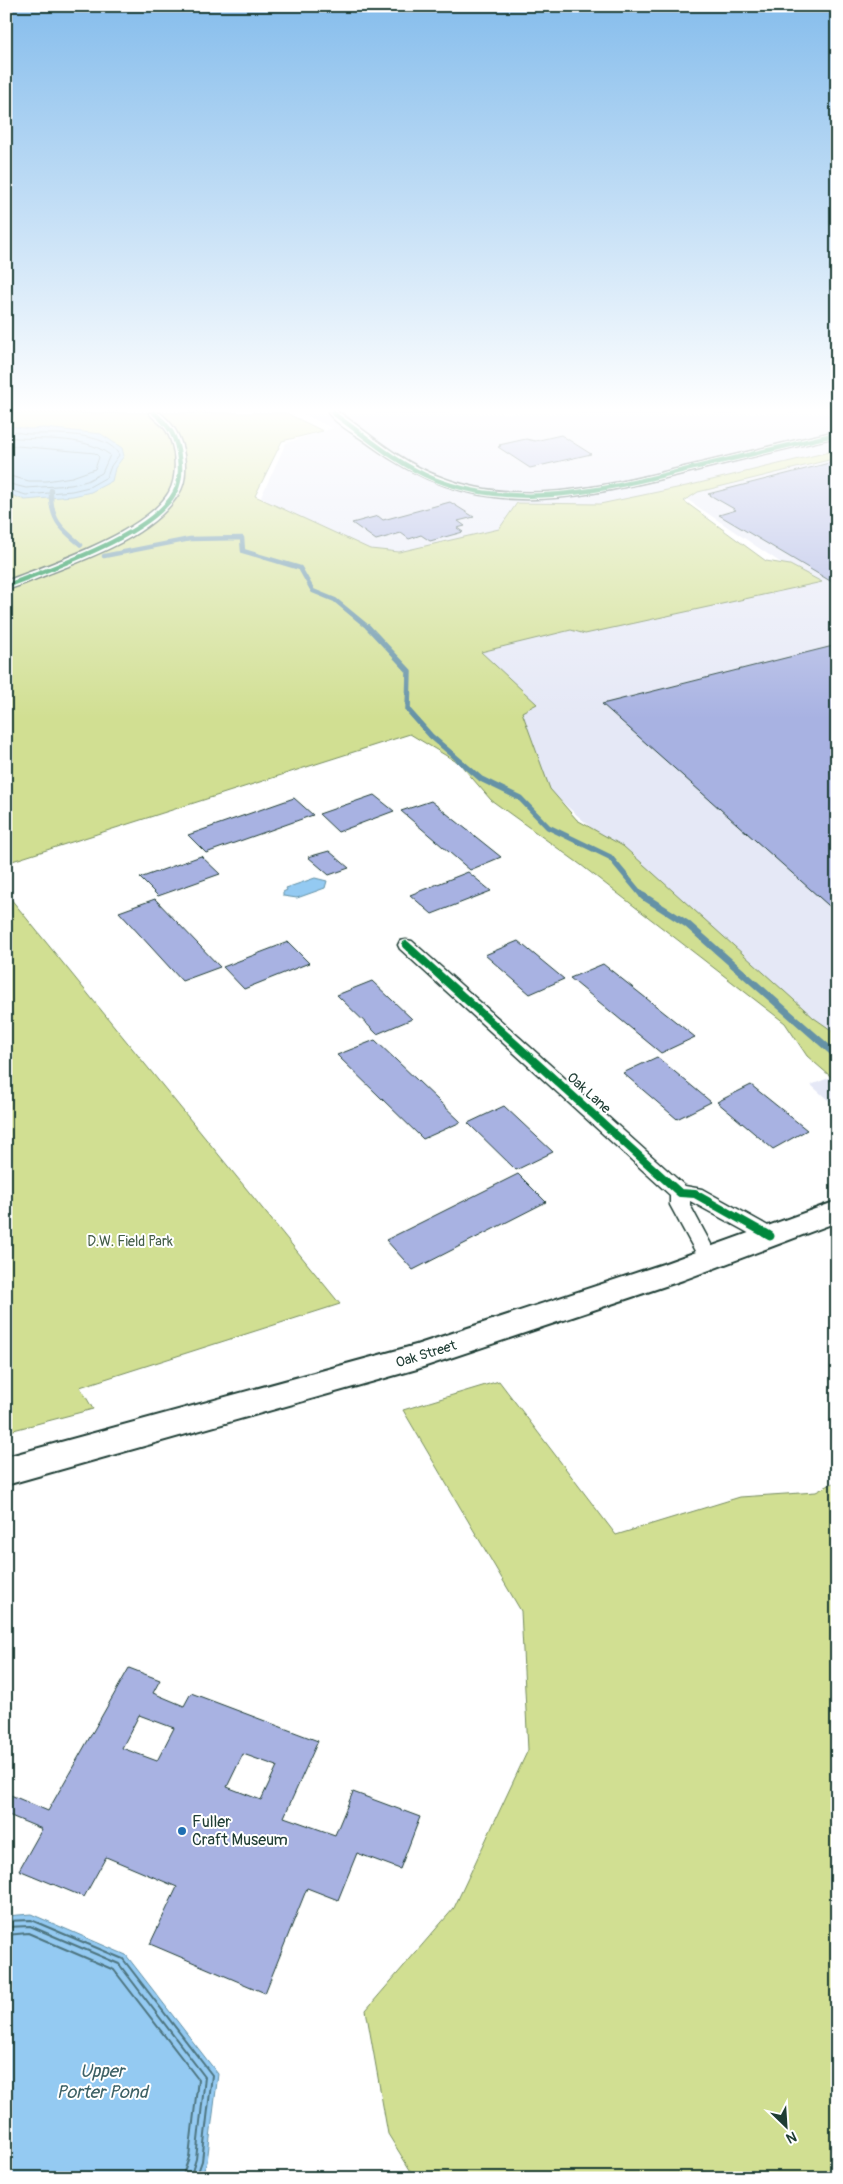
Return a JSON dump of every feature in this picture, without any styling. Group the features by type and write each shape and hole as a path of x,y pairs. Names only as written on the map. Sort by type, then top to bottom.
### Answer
{"main road":[{"name":"Oak Street","path":"6,1471 417,1357 587,1302 837,1211"}],"street":[{"path":"6,586 103,546 154,515"},
{"name":"Oak Lane","path":"406,945 680,1193 696,1194 770,1236"},
{"path":"680,1193 680,1205 709,1259"}],"shaded area":[{"path":"282,515 575,515 344,567"},
{"path":"710,515 837,515 837,1038 810,1019 538,781 472,652 805,579"},
{"path":"831,1077 837,1082 837,1108 811,1085"}],"green space":[{"path":"6,515 296,515 370,549 399,552 499,529 509,515 703,515 766,561 790,565 822,582 585,634 571,630 481,652 537,704 522,712 550,789 577,820 623,846 814,1018 837,1034 837,1082 807,1056 785,1023 581,865 491,800 460,764 410,734 6,863"},
{"name":"D.W. Field Park","path":"6,893 340,1304 80,1387 93,1409 6,1432"},
{"path":"499,1381 616,1535 740,1497 816,1492 837,1481 837,2178 415,2178 388,2134 366,2010 454,1908 528,1750 521,1611 403,1410"}],"water":[{"path":"315,878 327,881 325,888 297,898 283,896 283,892 287,890 286,888"},
{"name":"Upper Porter Pond","path":"31,1914 126,1955 218,2074 207,2162 201,2178 6,2178 6,1916"}],"building":[{"path":"402,515 471,515 474,517 458,521 465,526 457,528 463,532 430,541 421,535 409,539 401,533 376,540 352,523 378,516 383,520"},
{"path":"719,515 837,515 837,585"},
{"path":"837,645 837,913 602,704"},
{"path":"374,795 394,811 338,832 319,814"},
{"path":"294,798 313,815 206,853 188,835"},
{"path":"431,801 501,857 470,870 401,811"},
{"path":"329,851 349,868 329,875 308,857"},
{"path":"201,856 220,874 158,896 140,878"},
{"path":"468,872 491,891 432,914 410,895"},
{"path":"155,899 220,967 182,981 119,912"},
{"path":"518,941 564,979 530,994 485,955"},
{"path":"288,942 309,963 244,989 223,967"},
{"path":"603,964 695,1037 661,1053 570,978"},
{"path":"372,981 412,1019 377,1034 337,995"},
{"path":"375,1040 461,1122 423,1139 337,1055"},
{"path":"657,1057 711,1102 677,1119 623,1073"},
{"path":"751,1085 807,1130 773,1149 717,1102"},
{"path":"504,1106 553,1152 516,1170 468,1123"},
{"path":"518,1174 546,1202 413,1270 386,1240"},
{"name":"Fuller Craft Museum","path":"129,1668 160,1680 153,1693 184,1706 191,1693 318,1741 284,1817 335,1835 353,1792 420,1817 400,1869 357,1853 338,1900 307,1888 265,1993 150,1944 177,1887 106,1857 84,1897 19,1870 42,1829 6,1814 6,1793 48,1811","holes":["139,1715 174,1728 157,1761 122,1748","243,1754 277,1766 261,1800 227,1787"]}],"waterway":[{"path":"55,515 62,528 81,545"},
{"path":"104,556 190,539 242,538 243,551 300,568 313,591 335,600 369,628"},
{"path":"369,628 409,671 408,710 431,736 481,779 520,798 548,827 610,857 644,898"},
{"path":"643,896 687,924 837,1056"}],"cycle path":[{"path":"6,586 97,550 120,538 154,515"},
{"path":"406,945 680,1193 695,1194 770,1236"}],"place":[{"name":"Fuller Craft Museum","path":"182,1831"}]}
